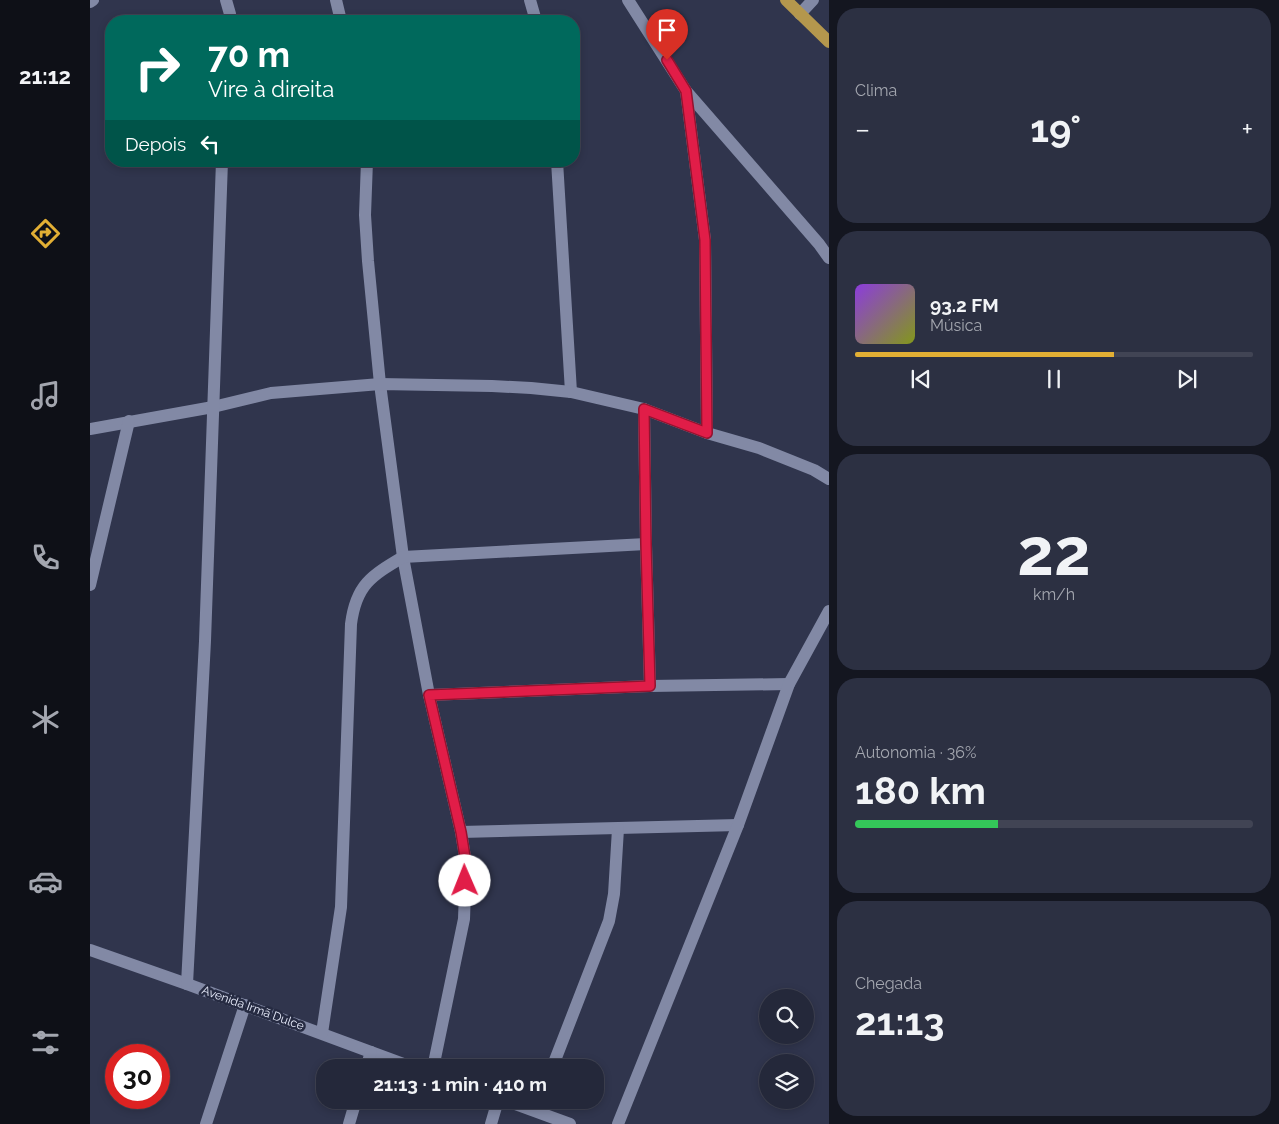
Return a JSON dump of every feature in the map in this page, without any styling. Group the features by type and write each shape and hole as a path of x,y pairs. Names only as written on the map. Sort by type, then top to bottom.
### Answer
{"main road":[{"path":"786,0 829,42"}],"street":[{"path":"226,0 230,15"},
{"path":"336,0 340,15"},
{"path":"530,0 534,15"},
{"path":"628,0 686,91 819,244 829,258"},
{"path":"800,14 813,0"},
{"path":"686,91 705,240 707,433"},
{"path":"187,984 205,641 222,167"},
{"path":"367,167 366,234 380,384 402,557 429,695 461,832 466,863 464,918 435,1059"},
{"path":"557,167 571,392"},
{"path":"90,429 213,407 271,393 380,384 492,386 571,392 644,409 707,433 759,448 829,478"},
{"path":"644,409 650,686"},
{"path":"90,584 129,421"},
{"path":"322,1034 341,907 351,624 353,606 362,588 375,574 402,557 646,544"},
{"path":"618,1124 738,825 789,684 829,611"},
{"path":"429,695 650,686 789,684"},
{"path":"461,832 738,825"},
{"path":"555,1059 609,921 614,894 618,829"},
{"name":"Avenida Irmã Dulce","path":"90,950 390,1059"},
{"path":"206,1124 245,1005"},
{"path":"369,1059 371,1052"},
{"path":"349,1124 353,1109"},
{"path":"491,1124 495,1109"},
{"path":"544,1109 570,1124"}],"route":[{"path":"465,881 466,863 461,832 429,695 650,686 644,409 707,433 705,240 686,91 667,60"}]}
